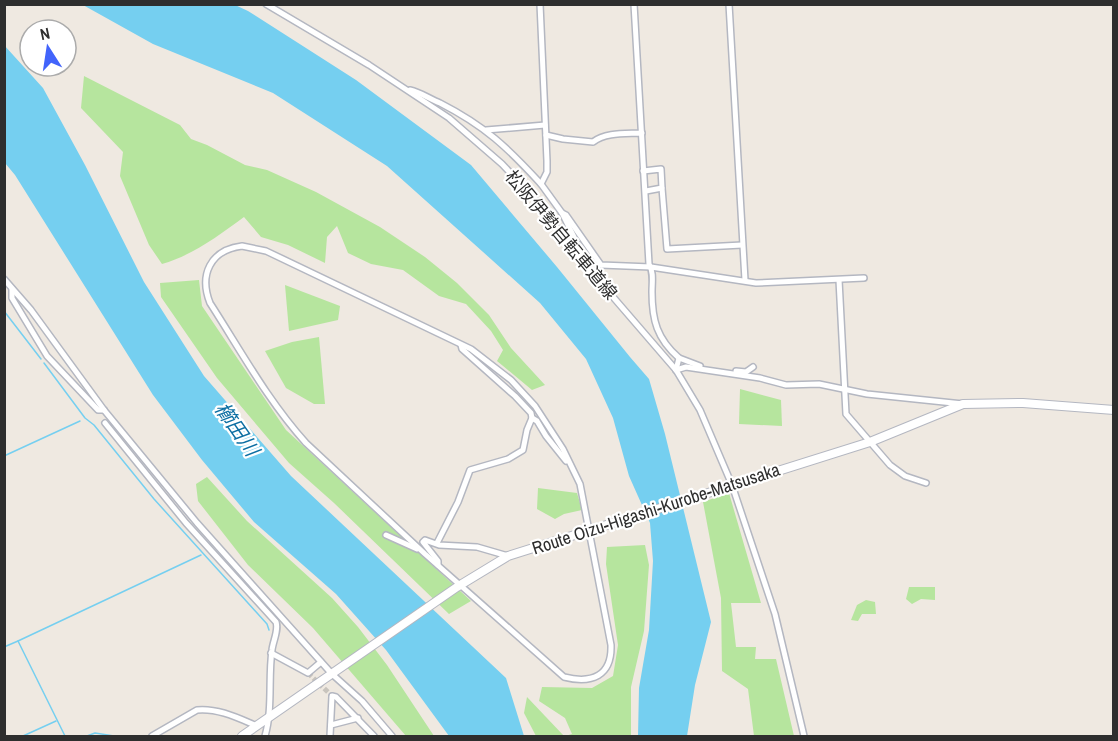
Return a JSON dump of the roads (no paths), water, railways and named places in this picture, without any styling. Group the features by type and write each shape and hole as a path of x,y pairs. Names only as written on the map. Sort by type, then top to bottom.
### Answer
{"main road":[{"name":"Route Oizu-Higashi-Kurobe-Matsusaka","path":"242,736 459,586 508,556 870,442 963,404 1023,403 1113,410"}],"street":[{"name":"松阪伊勢自転車道線","path":"266,4 369,65 449,118 502,164 544,210 582,261 676,370 700,410 730,485 775,614 804,736"},
{"path":"540,4 547,172 541,184"},
{"path":"634,4 643,171 656,331 680,358 695,365 730,370 731,373 746,372 753,367"},
{"path":"729,4 744,280"},
{"path":"407,90 413,90 443,105 486,130 500,141 541,184 601,265 651,267 771,284 864,278"},
{"path":"486,130 545,125"},
{"path":"546,135 593,142 607,135 642,133"},
{"path":"643,171 661,169 667,249 742,245"},
{"path":"645,191 662,188"},
{"path":"562,213 584,257 582,261"},
{"path":"235,247 253,247 267,251 460,344 511,380 535,406 572,466 580,484 591,529 611,651 611,659 600,674 591,679 579,681 564,677 459,586 306,443 265,391 210,303 206,293 205,279 208,268 219,255 235,247"},
{"path":"4,279 31,310 104,410 197,523 321,662 362,701 392,736"},
{"path":"839,280 846,414 890,465 905,476 926,483"},
{"path":"12,288 12,298 47,356 98,410 104,410"},
{"path":"460,344 462,349 482,369 515,396 531,413 532,418 572,466"},
{"path":"680,358 676,370 686,368 731,373 786,385 819,384 867,394 963,404"},
{"path":"437,543 458,502 470,470 508,459 523,450 532,418"},
{"path":"105,423 186,523 276,622 278,626 271,653 271,706 265,736"},
{"path":"386,535 412,548 419,549"},
{"path":"438,564 423,542 425,540 439,545 477,547 508,556"},
{"path":"271,653 309,673 321,662"},
{"path":"330,736 332,696 336,697 374,736"},
{"path":"152,736 197,710 205,709 257,726"},
{"path":"331,725 358,718"}],"water":[{"path":"233,4 248,11 356,80 471,165 649,379 665,434 711,622 695,685 687,736 638,736 639,688 649,630 653,561 650,523 629,476 613,418 586,359 540,303 387,166 273,93 153,44 83,5"},
{"name":"櫛田川","path":"4,45 18,60 18,78 34,78 43,88 144,282 204,376 291,476 506,678 524,736 449,736 386,650 336,594 254,522 202,460 153,395 15,175 5,163"}],"waterway":[{"path":"4,311 41,359"},
{"path":"44,363 85,418 94,425 154,499 267,624 269,630"},
{"path":"4,456 80,421"},
{"path":"65,736 18,641 201,555"},
{"path":"4,647 18,641"},
{"path":"23,736 56,721"},
{"path":"87,736 95,733 114,736"}],"tunnel":[{"path":"308,673 332,696"}]}
